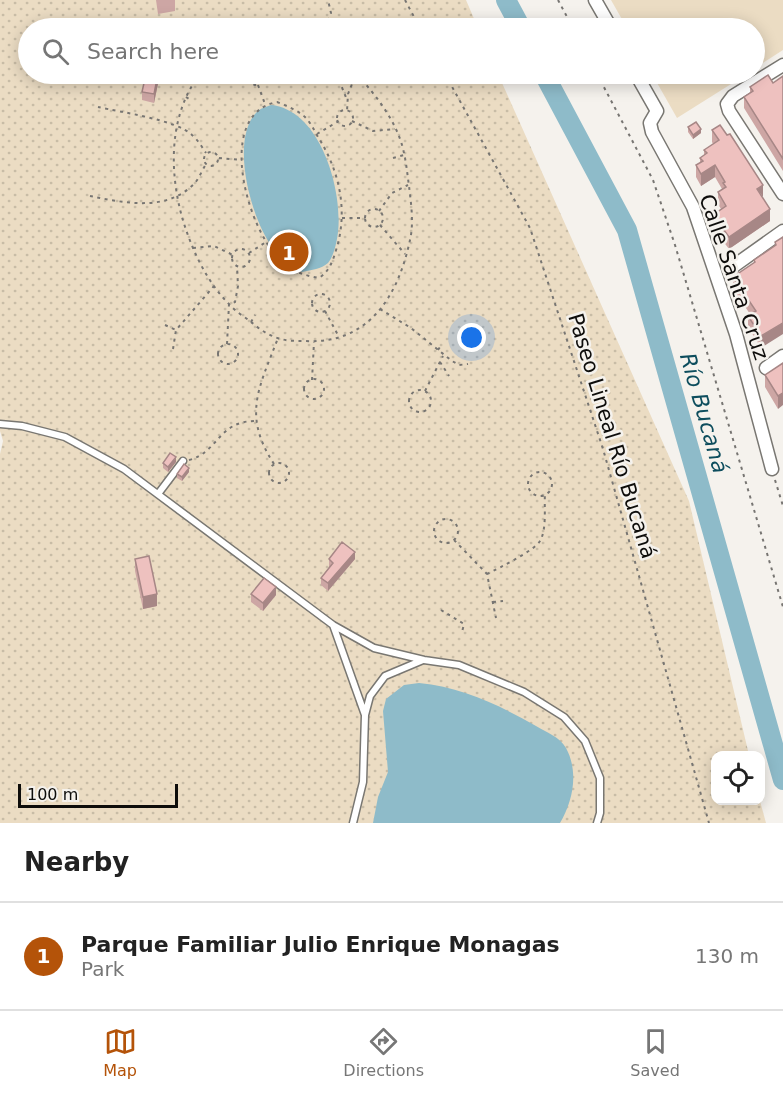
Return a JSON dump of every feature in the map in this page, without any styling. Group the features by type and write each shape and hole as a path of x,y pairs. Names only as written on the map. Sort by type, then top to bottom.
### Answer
{"street":[{"path":"595,0 605,18"},
{"path":"765,76 783,65"},
{"name":"Calle Santa Cruz","path":"642,84 657,111 650,123 652,132 693,207 736,334 778,470"},
{"path":"752,84 733,96 727,104 729,111 783,194"},
{"path":"731,268 783,231"},
{"path":"766,368 783,356"}],"lane":[{"path":"0,424 22,426 66,437 124,469 333,625 374,648 424,660 459,665 524,692 564,717 585,741 600,778 600,813 597,823"},
{"path":"158,494 183,461"},
{"path":"333,625 365,715"},
{"path":"353,823 363,782 365,715 370,696 385,676 424,660"}],"path":[{"path":"328,0 331,13 329,18"},
{"path":"405,0 415,18"},
{"path":"558,0 568,18"},
{"path":"194,84 186,97 176,127 174,166 176,196 193,248 214,286 229,304 263,332 278,338 314,342 340,338 371,320 399,280 411,238 412,209 404,155 395,128 366,84"},
{"path":"249,84 258,85 265,104"},
{"path":"341,84 347,100"},
{"path":"346,111 353,84"},
{"name":"Paseo Lineal Río Bucaná","path":"451,84 530,228 603,448 709,823"},
{"path":"602,84 653,180 679,256 783,607"},
{"path":"186,97 192,101"},
{"path":"277,102 295,110 304,117 317,135 330,159 338,182 342,218 340,236 332,264 326,274 319,278 287,266 266,242 247,198 242,160 246,129 253,114 265,104 277,102"},
{"path":"98,107 150,118 176,127 191,134 206,153"},
{"path":"346,111 352,115 352,121"},
{"path":"317,135 337,122 338,114 346,111"},
{"path":"352,121 373,131 395,128"},
{"path":"337,122 341,126 346,126 352,121"},
{"path":"206,153 213,152 219,158 242,160"},
{"path":"90,196 142,204 167,201 194,184 206,164 204,160 206,153"},
{"path":"393,158 404,155"},
{"path":"206,164 215,165 219,158"},
{"path":"380,211 392,193 409,185"},
{"path":"380,211 371,210 366,213 365,218 370,226 380,225"},
{"path":"380,211 383,218 380,225"},
{"path":"342,218 365,218"},
{"path":"380,225 406,255"},
{"path":"249,253 266,242"},
{"path":"193,248 214,246 233,255"},
{"path":"229,304 235,302 238,286 237,266 233,261 233,255 239,249 245,249 249,253 248,264 243,267 237,266"},
{"path":"173,350 176,330 214,286"},
{"path":"322,294 329,299 330,304 325,311 319,312 312,306 312,300 316,295 322,294"},
{"path":"227,344 229,304"},
{"path":"380,309 411,328 459,365 468,364"},
{"path":"325,311 340,338"},
{"path":"251,322 255,315"},
{"path":"165,325 176,330"},
{"path":"274,465 267,454 255,421 257,396 278,338"},
{"path":"312,380 318,380 323,385 323,392 316,398 310,398 304,391 305,386 312,380 314,342"},
{"path":"227,344 233,345 237,350 237,357 230,363 224,362 218,355 219,349 227,344"},
{"path":"438,350 442,344"},
{"path":"425,391 444,355"},
{"path":"440,362 449,376"},
{"path":"415,391 425,391 431,399 430,406 421,412 414,410 409,404 410,396 415,391"},
{"path":"183,461 202,456 227,429 240,422 255,421"},
{"path":"282,463 288,467 290,474 283,483 277,483 270,477 269,471 274,465 282,463"},
{"path":"778,470 783,506"},
{"path":"487,574 524,554 539,542 543,529 545,494 550,488 551,481 544,472 536,472 528,481 529,488 534,494 545,494"},
{"path":"448,519 455,522 458,533 454,540 447,543 439,541 434,534 437,522 448,519"},
{"path":"454,540 487,574 496,618"},
{"path":"493,602 503,601"},
{"path":"441,610 464,624 462,632"}],"shaded area":[{"path":"0,0 466,0 474,18 18,18 18,84 502,84 689,501 748,751 711,751 711,805 761,805 766,823 0,823 0,454 3,441 0,431"},
{"path":"611,0 783,0 783,50 765,62 765,18 621,18"},
{"path":"658,84 731,84 677,118"}],"water":[{"path":"271,105 288,110 303,121 325,155 332,175 339,215 337,240 328,263 316,269 302,272 278,253 263,233 250,197 244,157 245,138 250,122 259,110"},
{"path":"419,683 450,688 480,698 522,718 560,741 570,757 573,786 560,823 373,823 378,797 388,772 383,711 386,699 404,685"}],"building":[{"path":"768,75 773,83 783,76 783,159 744,97 753,91 750,87 754,84 765,84 765,77"},
{"path":"144,84 156,84 154,94 142,92"},
{"path":"696,122 701,129 693,135 688,127"},
{"path":"720,125 727,135 730,134 763,185 757,189 770,209 729,237 713,215 726,206 718,192 726,187 723,183 725,182 715,165 701,174 696,165 703,161 700,158 707,153 704,150 719,140 712,130"},
{"path":"783,237 783,323 761,336 748,316 756,311 733,277 755,262 754,260 776,245 775,242"},
{"path":"783,363 783,393 778,396 765,375"},
{"path":"170,453 176,457 168,467 163,463"},
{"path":"184,464 189,468 182,477 177,474"},
{"path":"342,542 355,552 328,583 321,578 333,563 329,559"},
{"path":"149,556 157,594 143,597 135,559"},
{"path":"264,578 276,587 263,603 251,594"}],"waterway":[{"name":"Río Bucaná","path":"506,0 516,18"},
{"name":"Río Bucaná","path":"549,84 627,230 783,780"}],"place":[{"name":"Parque Familiar Julio Enrique Monagas","path":"289,252"}]}
